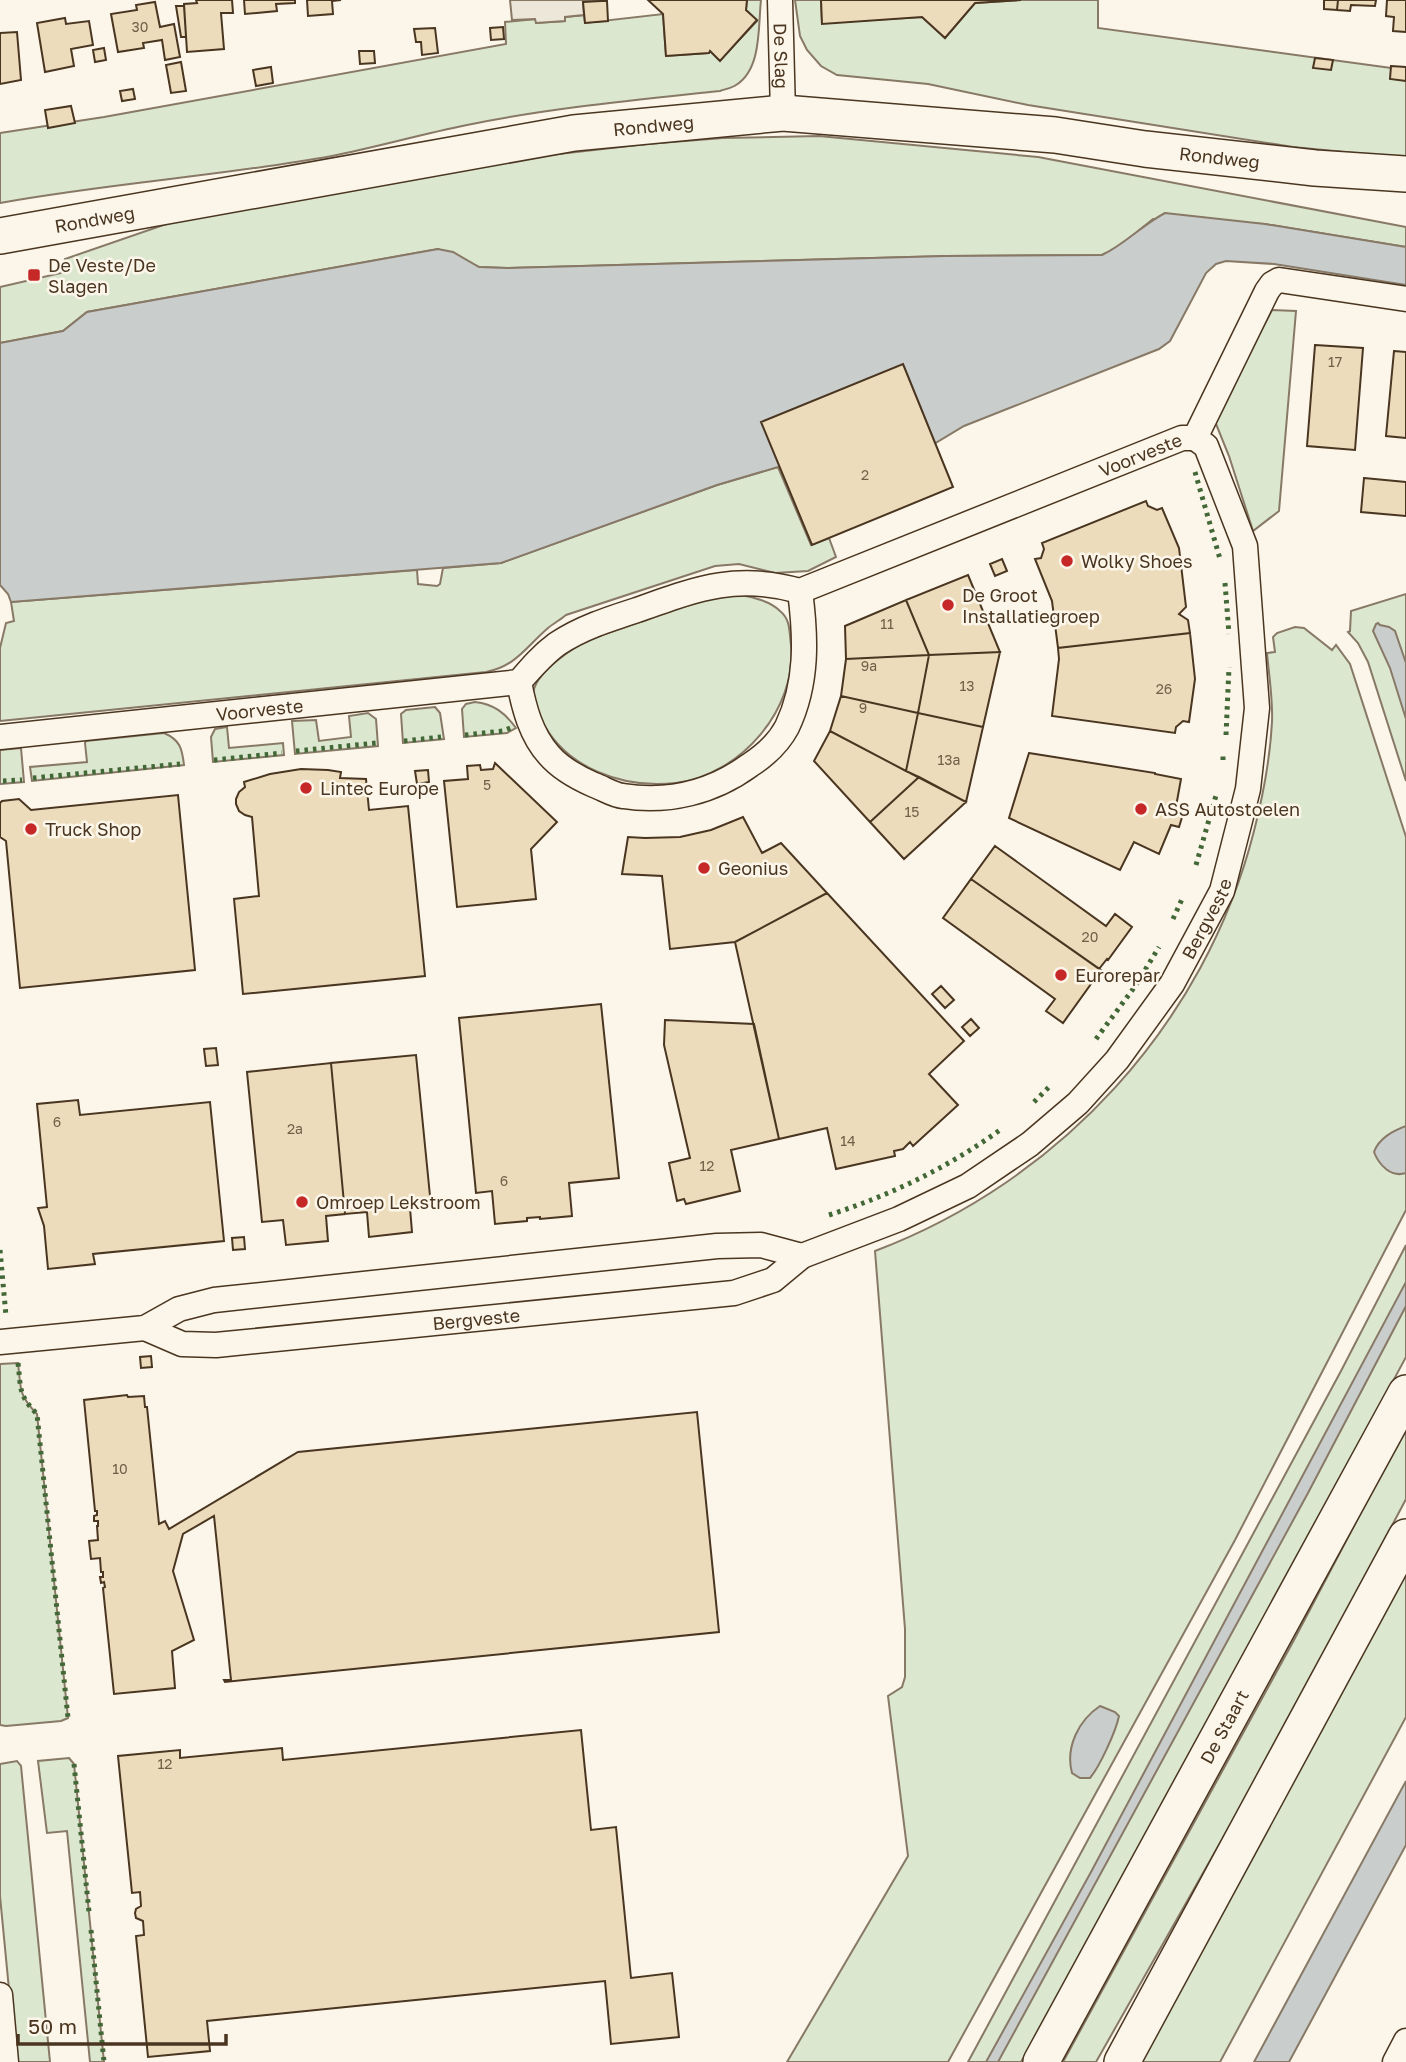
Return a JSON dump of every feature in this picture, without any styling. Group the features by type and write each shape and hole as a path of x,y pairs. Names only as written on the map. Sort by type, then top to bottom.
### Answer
{"main road":[{"name":"Rondweg","path":"0,236 574,133 783,113 1055,135 1144,149 1315,168 1406,174"},
{"name":"Rondweg","path":"1315,168 1406,187"},
{"name":"De Staart","path":"1041,2062 1406,1393"},
{"path":"1122,2062 1406,1537"}],"street":[{"name":"De Slag","path":"780,0 783,113"},
{"name":"Voorveste","path":"800,590 1182,438 1195,438 1272,284 1279,280 1406,299"},
{"name":"Bergveste","path":"145,1328 182,1344 216,1345 734,1293 773,1280 802,1256 899,1219 968,1186 1030,1144 1078,1103 1117,1060 1172,984 1222,891 1248,789 1257,708 1245,546 1206,446 1195,438"},
{"path":"742,582 775,584 800,590 805,658 800,689 786,729 764,755 736,775 701,792 664,798 621,796 576,777 550,756 534,734 525,712 519,682 538,660 559,643 592,625 701,587 742,582"},
{"name":"Voorveste","path":"0,737 519,682"},
{"name":"Bergveste","path":"0,1342 145,1328 178,1309 214,1300 717,1246 761,1245 802,1256"},
{"path":"0,1995 6,2062"},
{"path":"1395,2062 1406,2041"}],"green space":[{"path":"747,0 761,0 755,58 744,78 734,86 720,91 530,114 332,156 0,203 0,133 104,117 506,44 505,22 536,19 536,23 565,21 565,17 584,15 585,23 663,14 666,56 710,51 720,60 757,21 746,10"},
{"path":"795,0 821,0 822,23 922,17 945,38 975,3 1098,0 1098,28 1406,70 1406,158 1293,147 1028,105 928,84 837,75 821,66 807,50 800,36"},
{"path":"819,136 1038,157 1406,227 1406,247 1265,224 1153,219 1119,247 1102,255 946,256 507,268 479,267 438,249 87,312 63,331 0,343 0,287 61,273 65,259 204,211 409,171 647,144 723,138"},
{"path":"1272,310 1296,311 1279,511 1253,531 1214,419"},
{"path":"778,467 811,545 829,538 836,557 808,571 775,573 739,564 715,566 566,615 513,660 486,672 0,721 0,648 6,623 14,621 11,602 417,570 418,584 437,586 440,584 443,568 501,563 717,485"},
{"path":"736,594 776,607 788,622 791,645 785,693 760,735 742,753 722,767 700,777 676,783 636,783 617,779 581,763 565,751 552,736 536,708 533,693 537,682 565,654 588,640 719,595"},
{"path":"1406,594 1406,781 1368,662 1358,643 1348,632 1351,611"},
{"path":"1295,627 1304,628 1332,650 1336,645 1350,664 1406,837 1406,1210 1235,1540 948,2062 787,2062 908,1856 888,1696 902,1687 905,1677 905,1629 875,1251 942,1221 1005,1183 1063,1138 1116,1087 1161,1030 1200,968 1231,902 1254,831 1268,764 1272,713 1267,653 1275,652 1273,637 1277,633"},
{"path":"475,702 498,710 516,728 507,733 464,737 462,709 466,704"},
{"path":"435,707 440,713 444,739 403,743 401,714 406,710"},
{"path":"368,713 376,719 378,746 295,754 292,721 316,720 319,741 351,737 349,716"},
{"path":"227,727 229,748 283,743 284,755 213,762 211,737 215,729"},
{"path":"164,733 179,745 184,765 32,781 30,767 87,762 86,741"},
{"path":"21,748 24,782 0,784 0,750"},
{"path":"1406,1245 1406,1357 1215,1712 1021,2062 968,2062 1341,1371"},
{"path":"18,1363 23,1396 37,1414 68,1718 6,1726 0,1725 0,1364"},
{"path":"1406,1427 1406,1499 1284,1730 1096,2062 1063,2062 1294,1640"},
{"path":"1406,1560 1406,1717 1220,2062 1128,2062"},
{"path":"69,1758 74,1764 104,2062 90,2062 67,1831 47,1833 38,1761"},
{"path":"17,1761 21,1766 50,2062 16,2062 0,1896 0,1764"}],"shaded area":[{"path":"510,0 601,1 583,2 584,15 565,17 565,21 536,23 535,19 512,20"},
{"path":"1165,213 1265,224 1406,247 1406,285 1274,264 1226,261 1216,264 1206,273 1170,341 1159,349 964,426 924,450 813,453 501,563 11,602 0,585 0,343 63,331 87,312 438,249 453,252 479,267 507,268 946,256 1102,255"},
{"path":"1378,623 1395,631 1406,663 1406,719 1390,668 1373,631"},
{"path":"1406,1126 1406,1173 1395,1174 1382,1166 1374,1152 1383,1139"},
{"path":"1406,1282 1406,1306 1308,1493 998,2062 986,2062 1091,1872"},
{"path":"1100,1706 1119,1716 1094,1773 1090,1778 1080,1778 1072,1773 1072,1744 1080,1726"},
{"path":"1406,1781 1406,1845 1289,2062 1254,2062"}],"building":[{"path":"196,0 232,0 233,13 221,13 224,49 187,52 184,4 197,3"},
{"path":"244,0 295,0 295,3 276,4 277,11 245,14"},
{"path":"307,0 341,0 332,1 333,14 308,16"},
{"path":"648,0 747,0 746,10 757,20 720,61 710,51 666,56 663,14"},
{"path":"821,0 1021,0 975,3 945,38 922,17 822,24"},
{"path":"1324,0 1338,0 1337,10 1324,9"},
{"path":"1338,0 1376,0 1375,6 1351,5 1350,11 1337,10"},
{"path":"1387,0 1406,0 1406,32 1393,31 1394,17 1386,16"},
{"path":"607,1 608,21 585,23 583,2"},
{"path":"155,2 160,27 174,24 180,57 165,60 162,40 143,43 144,48 118,52 111,14 137,10 136,5"},
{"path":"176,6 184,6 186,37 181,37"},
{"path":"65,18 66,24 89,21 93,45 71,49 74,66 45,72 37,23"},
{"path":"503,27 504,39 491,40 490,28"},
{"path":"435,28 438,53 422,55 421,42 416,42 414,29"},
{"path":"17,32 21,80 0,84 0,33"},
{"path":"104,48 106,60 95,62 93,50"},
{"path":"359,51 374,51 375,63 360,64"},
{"path":"1315,58 1333,60 1331,70 1313,68"},
{"path":"181,62 186,91 171,93 166,65"},
{"path":"1391,66 1406,67 1406,81 1390,79"},
{"path":"271,67 273,83 256,86 253,70"},
{"path":"133,89 135,99 122,101 120,91"},
{"path":"71,106 75,123 48,128 45,110"},
{"path":"1315,345 1363,348 1355,450 1307,446"},
{"path":"1394,351 1406,352 1406,438 1386,436"},
{"path":"903,364 953,487 812,545 761,422"},
{"path":"1364,478 1406,482 1406,516 1361,512"},
{"path":"1146,501 1148,506 1157,510 1162,508 1179,548 1186,607 1179,614 1188,620 1190,633 1058,648 1052,601 1035,559 1041,558 1044,549 1042,543"},
{"path":"1002,559 1007,571 995,576 990,564"},
{"path":"968,575 1000,652 929,655 906,600"},
{"path":"906,600 929,655 846,659 845,626"},
{"path":"1190,633 1195,679 1189,722 1183,721 1176,727 1175,733 1052,716 1058,648"},
{"path":"1000,652 983,727 918,713 929,655"},
{"path":"929,655 918,713 841,696 846,659"},
{"path":"841,696 918,713 906,771 830,731"},
{"path":"918,713 983,727 966,802 906,771"},
{"path":"830,731 919,777 870,822 814,761"},
{"path":"1029,753 1181,779 1175,812 1183,814 1179,827 1171,825 1159,854 1134,842 1120,870 1009,818"},
{"path":"495,763 557,822 531,849 536,899 457,907 444,781 468,779 467,766 480,765 481,770 493,769"},
{"path":"301,769 341,772 340,778 366,779 369,810 408,806 425,976 243,994 234,899 259,896 252,817 239,811 236,799 245,787 244,782"},
{"path":"428,770 429,782 417,784 415,771"},
{"path":"919,777 966,802 904,859 870,822"},
{"path":"178,795 195,970 20,988 6,841 0,837 0,803 19,799 31,810"},
{"path":"743,817 762,853 781,843 827,893 735,942 670,949 662,876 622,874 628,837 680,837 711,830"},
{"path":"995,846 1106,926 1115,914 1132,927 1099,969 971,879"},
{"path":"971,879 1101,970 1063,1023 1046,1011 1055,999 943,918"},
{"path":"827,893 964,1041 929,1074 958,1105 913,1146 910,1142 903,1149 894,1151 895,1156 836,1169 827,1128 779,1139 735,942"},
{"path":"941,986 954,1000 945,1008 932,994"},
{"path":"601,1004 619,1178 569,1183 572,1216 527,1218 527,1221 495,1224 492,1191 476,1193 459,1018"},
{"path":"971,1019 979,1028 970,1036 962,1027"},
{"path":"665,1020 754,1024 779,1139 731,1150 740,1191 686,1204 684,1199 677,1201 669,1163 690,1158 664,1045"},
{"path":"216,1048 218,1065 206,1066 204,1049"},
{"path":"416,1055 431,1206 410,1208 412,1232 369,1237 367,1212 345,1214 331,1063"},
{"path":"331,1063 345,1214 326,1216 328,1241 286,1245 283,1220 262,1222 247,1072"},
{"path":"78,1100 80,1115 210,1102 224,1241 93,1254 95,1264 48,1269 44,1226 38,1208 47,1207 37,1104"},
{"path":"244,1237 245,1249 233,1250 232,1238"},
{"path":"151,1356 152,1367 141,1368 140,1357"},
{"path":"127,1395 144,1396 159,1524 165,1521 169,1529 298,1452 697,1412 719,1632 225,1682 224,1680 231,1680 214,1516 183,1534 173,1571 194,1640 172,1651 175,1688 114,1694 105,1587 100,1577 103,1577 103,1572 100,1558 91,1559 89,1541 98,1540 98,1521 94,1521 97,1511 84,1400"},
{"path":"581,1730 591,1830 616,1827 631,1978 672,1973 679,2037 611,2044 605,1981 207,2021 210,2051 148,2057 136,1936 144,1935 143,1921 136,1918 135,1913 141,1906 140,1892 132,1893 118,1756 180,1750 180,1758 282,1748 283,1760"}],"hedge":[{"path":"1195,472 1220,559"},
{"path":"1225,583 1229,634"},
{"path":"1226,735 1229,667"},
{"path":"465,735 503,731 513,727"},
{"path":"404,741 441,737"},
{"path":"296,751 376,743"},
{"path":"214,760 282,753"},
{"path":"1223,754 1223,760"},
{"path":"33,778 180,764"},
{"path":"3,781 22,780"},
{"path":"1196,865 1217,792"},
{"path":"1173,919 1183,897"},
{"path":"1096,1039 1136,985 1159,947"},
{"path":"1034,1102 1049,1087"},
{"path":"829,1215 918,1179 1000,1130"},
{"path":"0,1250 6,1316"},
{"path":"18,1363 23,1396 37,1414 68,1718"},
{"path":"74,1764 89,1912"},
{"path":"91,1930 104,2062"}],"place":[{"name":"De Veste/De Slagen","path":"34,275"},
{"name":"Wolky Shoes","path":"1067,561"},
{"name":"De Groot Installatiegroep","path":"948,605"},
{"name":"Lintec Europe","path":"306,788"},
{"name":"ASS Autostoelen","path":"1141,809"},
{"name":"Truck Shop","path":"31,829"},
{"name":"Geonius","path":"704,868"},
{"name":"Eurorepar","path":"1061,975"},
{"name":"Omroep Lekstroom","path":"302,1202"}]}
